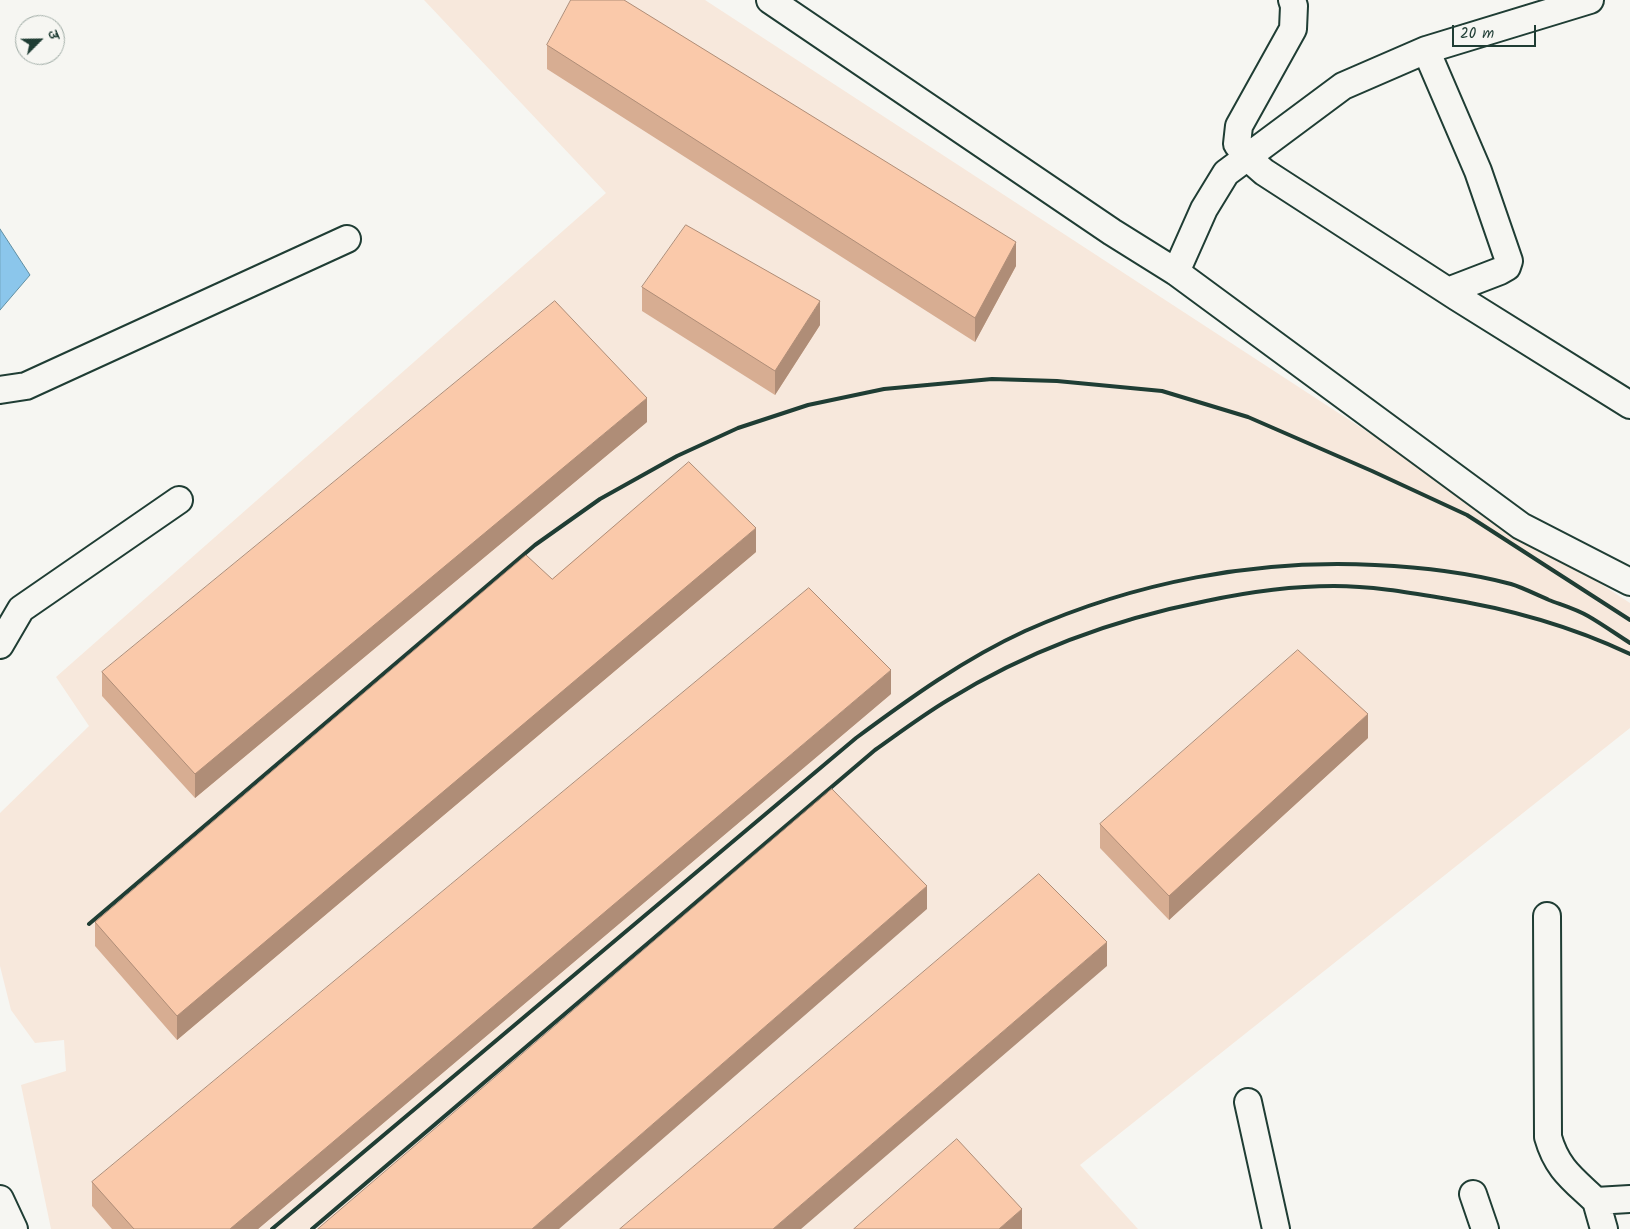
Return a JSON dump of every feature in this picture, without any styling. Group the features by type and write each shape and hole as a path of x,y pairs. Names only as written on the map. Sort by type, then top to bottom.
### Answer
{"street":[{"path":"770,0 1112,232 1176,272 1521,526 1630,582"},
{"path":"1292,0 1294,6 1293,29 1239,126 1237,144 1248,158 1264,172 1448,291 1630,405"},
{"path":"1176,272 1204,209 1226,174 1344,86 1426,50 1590,0"},
{"path":"1426,50 1478,171 1509,261 1507,267 1500,272 1448,291"},
{"path":"0,390 26,386 347,239"},
{"path":"0,645 21,609 179,500"},
{"path":"1547,916 1548,1137 1553,1154 1562,1168 1596,1201 1604,1229"},
{"path":"1248,1102 1276,1229"},
{"path":"1473,1194 1485,1229"},
{"path":"0,1199 14,1229"},
{"path":"1596,1201 1630,1200"}],"shaded area":[{"path":"424,0 705,0 1630,603 1630,728 1080,1165 1138,1229 51,1229 21,1085 66,1071 64,1040 35,1043 11,1010 0,966 0,813 89,726 56,677 606,193"}],"water":[{"path":"0,229 30,275 0,310"}],"building":[{"path":"571,0 624,0 1016,242 975,318 547,45"},
{"path":"686,225 820,301 775,371 642,287"},
{"path":"555,301 647,398 195,774 102,672"},
{"path":"689,462 756,528 177,1016 95,922 526,555 552,579"},
{"path":"809,588 891,670 230,1229 134,1229 92,1182"},
{"path":"1298,650 1368,714 1169,896 1100,824"},
{"path":"832,789 927,886 532,1229 318,1229"},
{"path":"1039,874 1107,942 773,1229 620,1229"},
{"path":"957,1139 1022,1209 999,1229 854,1229"}],"railway":[{"path":"89,924 535,545 600,499 677,456 738,428 808,405 884,389 992,379 1057,381 1162,391 1248,417 1467,515 1630,620"},
{"path":"272,1229 856,738 917,694 959,667 1025,631 1109,599 1196,577 1241,570 1330,564 1426,569 1460,573 1511,584 1574,609 1630,643"},
{"path":"312,1229 875,750 920,718 978,682 1040,652 1105,627 1172,608 1253,592 1285,588 1334,586 1402,592 1490,607 1538,619 1585,635 1630,654"}]}
